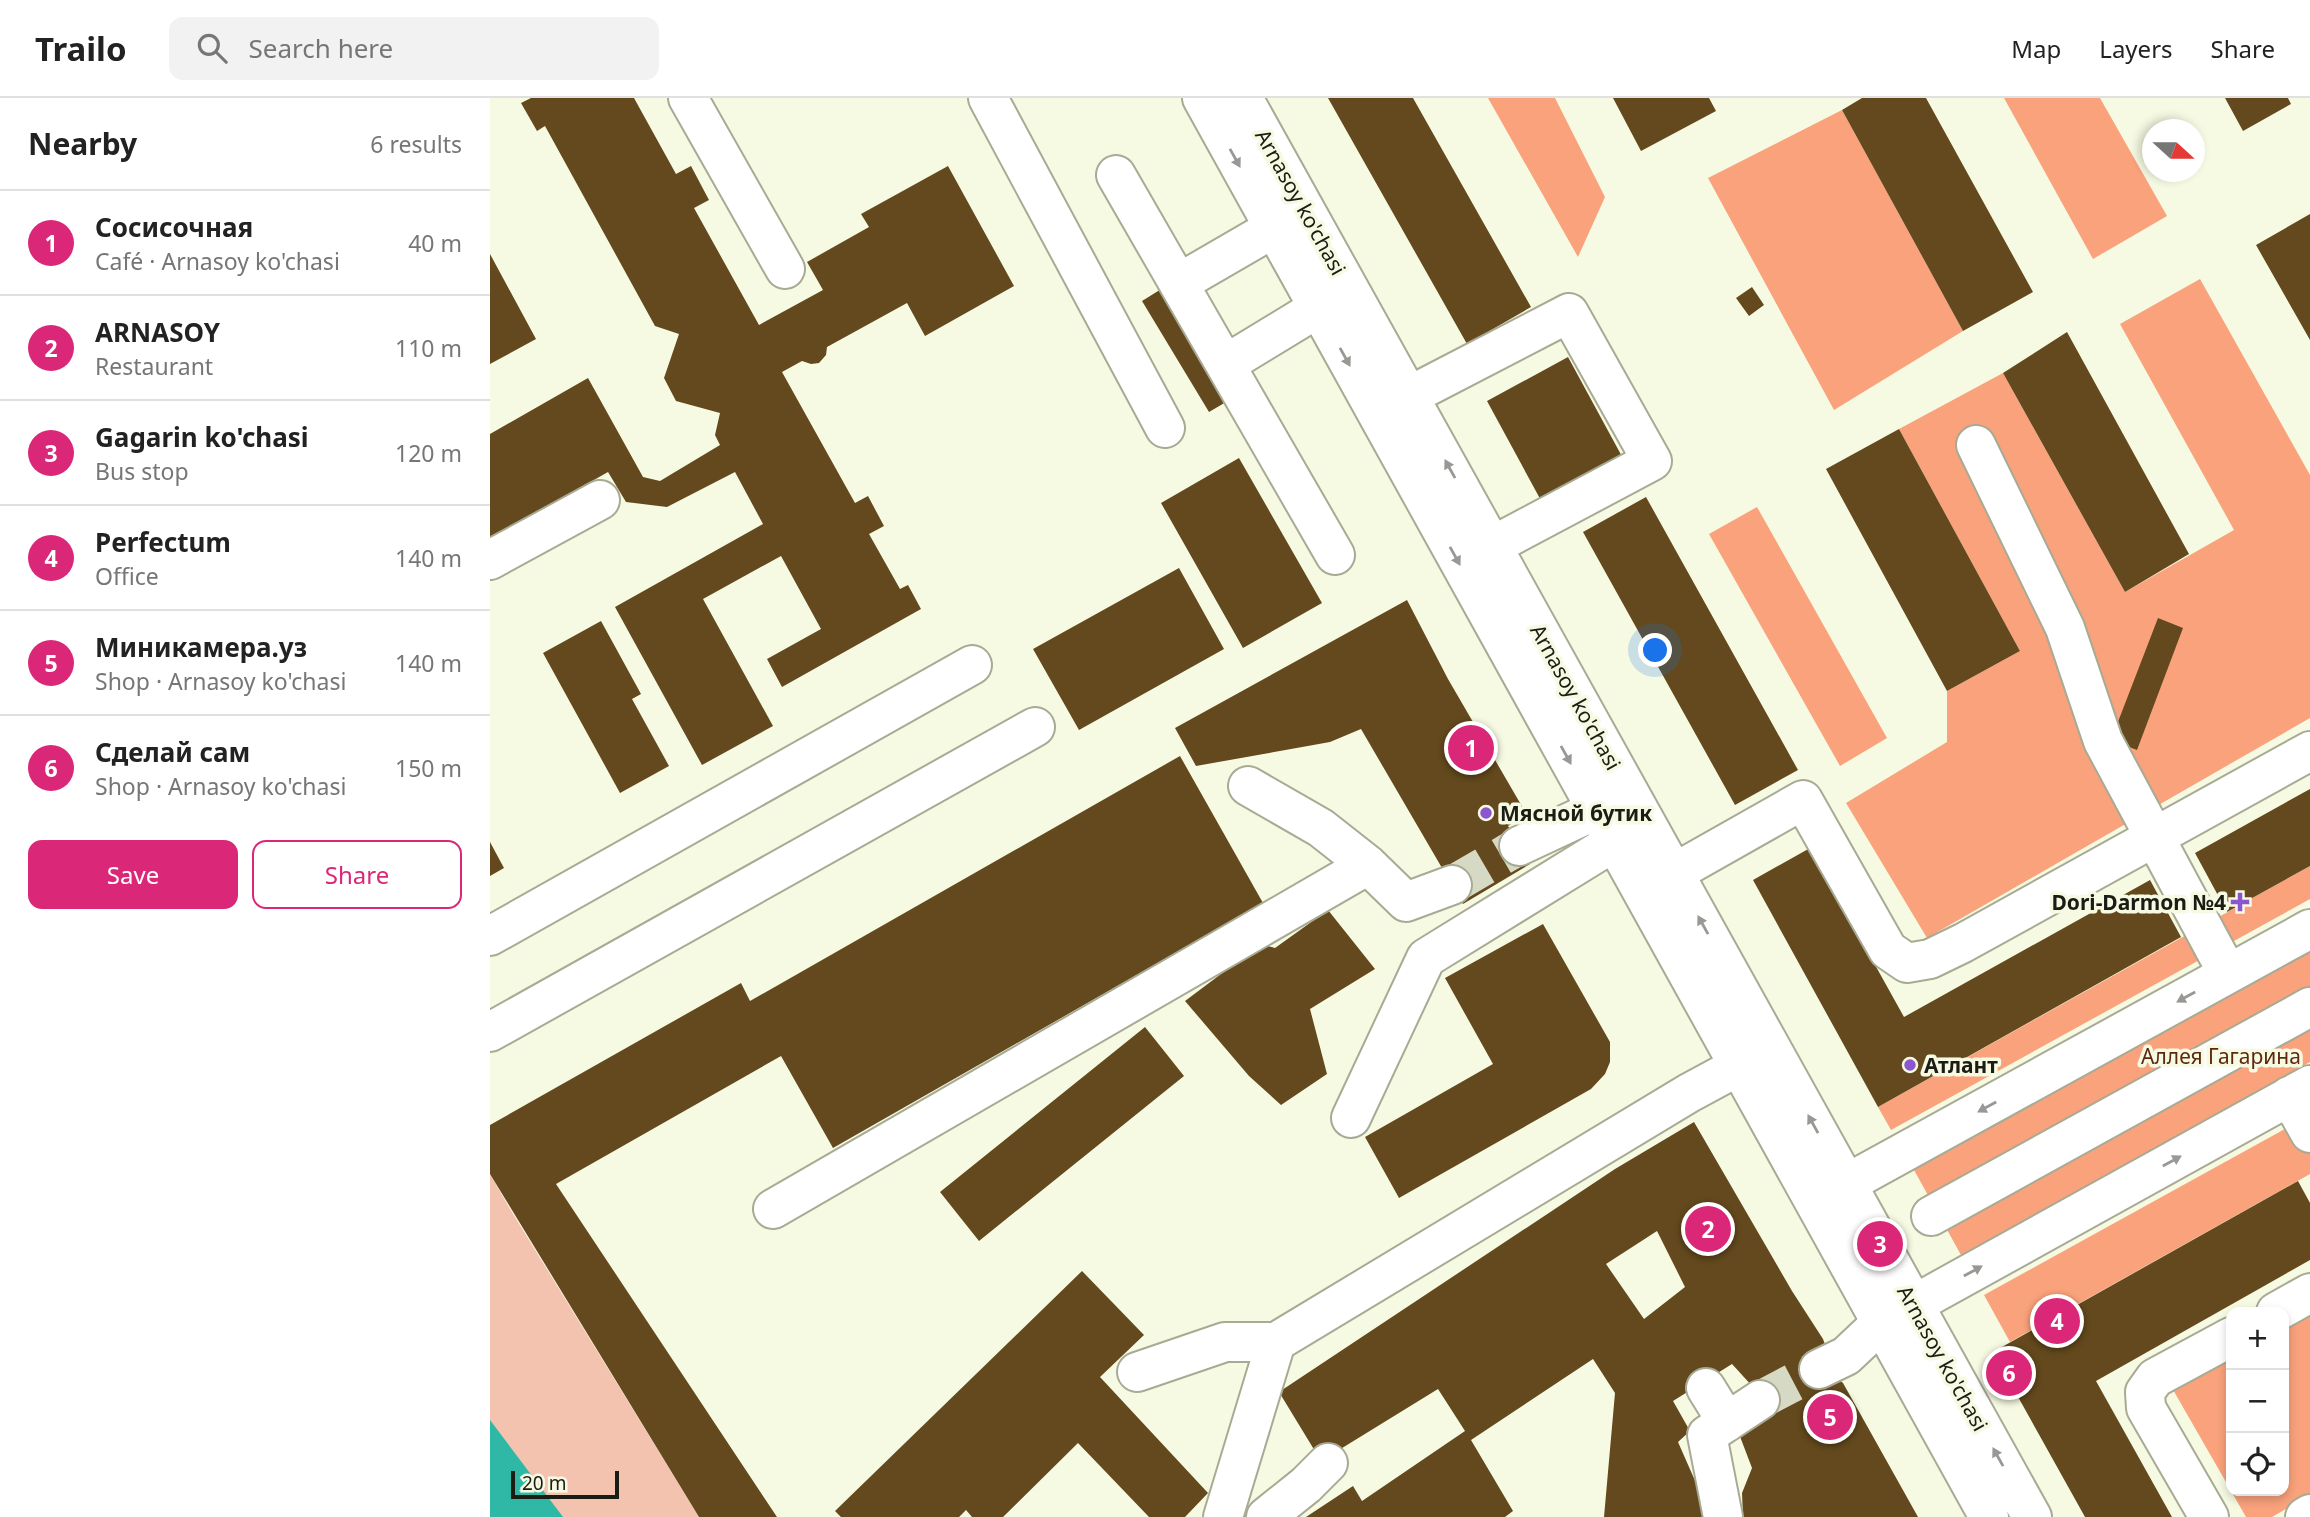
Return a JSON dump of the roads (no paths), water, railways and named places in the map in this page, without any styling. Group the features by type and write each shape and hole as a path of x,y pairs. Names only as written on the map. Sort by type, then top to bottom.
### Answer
{"main road":[{"path":"688,98 785,269"},
{"path":"988,98 1165,428"},
{"name":"Arnasoy ko'chasi","path":"1202,98 1739,1066 1913,1304 2032,1517"},
{"name":"Arnasoy ko'chasi","path":"1243,98 1674,873 1830,1193 1881,1323 1989,1517"},
{"path":"1116,175 1335,555"},
{"path":"1179,283 1274,228"},
{"path":"1226,364 1318,308"},
{"path":"1409,396 1569,313 1652,461 1492,546"},
{"path":"1976,445 2065,628 2103,741 2228,974"},
{"path":"490,560 600,500"},
{"path":"490,936 972,666"},
{"path":"490,1032 1035,727"},
{"path":"1674,873 1803,800 1888,950 1907,964 1930,958 1963,943 2310,751"},
{"path":"1248,786 1321,828 1368,864 1406,902 1452,885"},
{"path":"1519,846 1605,826"},
{"path":"1351,1118 1426,958 1605,826"},
{"path":"774,1209 1368,864"},
{"path":"1830,1193 2310,929"},
{"path":"1931,1216 2310,1007"},
{"path":"1137,1372 1224,1342 1276,1342 1689,1093 1739,1066"},
{"path":"1819,1369 1846,1356 1881,1323 1913,1304 2299,1090 2310,1133"},
{"path":"2285,1307 2310,1293"},
{"path":"2209,1517 2146,1408 2145,1392 2155,1378 2226,1340"},
{"path":"1223,1517 1276,1342"},
{"path":"1706,1388 1727,1422"},
{"path":"1724,1517 1707,1435 1760,1400"},
{"path":"1266,1517 1328,1463"},
{"path":"2305,1517 2310,1514"}],"water":[{"path":"490,1420 563,1517 490,1517"}],"tunnel":[{"path":"1452,885 1519,846"},
{"path":"1760,1400 1819,1369"}],"place":[{"name":"Сосисочная","path":"1471,748"},
{"name":"Мясной бутик","path":"1486,813"},
{"name":"Dori-Darmon №4","path":"2240,902"},
{"name":"Атлант","path":"1910,1065"},
{"name":"ARNASOY","path":"1708,1229"},
{"name":"Gagarin ko'chasi","path":"1880,1244"},
{"name":"Perfectum","path":"2057,1321"},
{"name":"Сделай сам","path":"2009,1373"},
{"name":"Миникамера.уз","path":"1830,1417"}],"park label":[{"name":"Аллея Гагарина","path":"2221,1056"}]}
